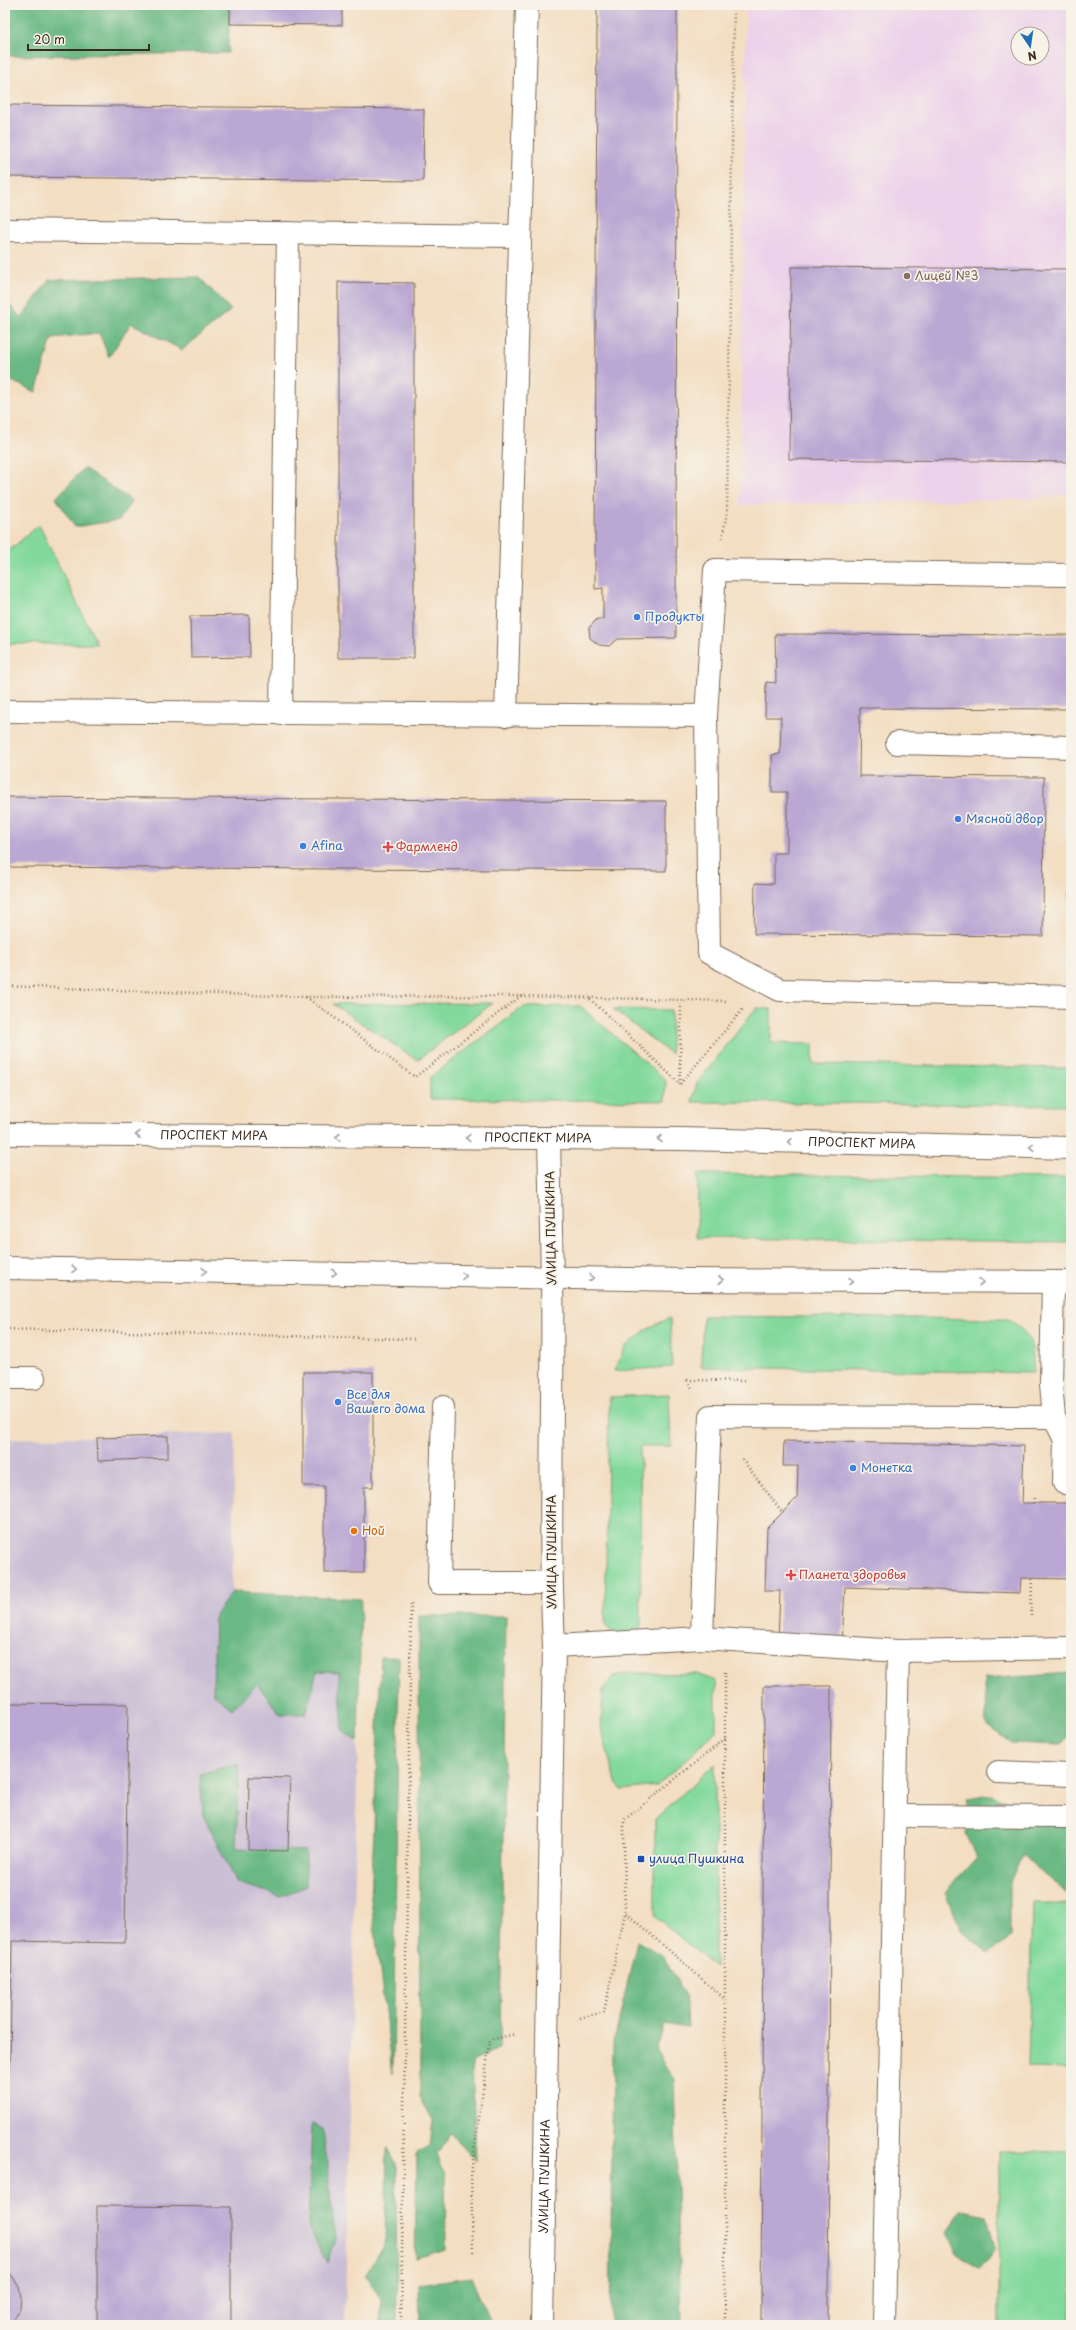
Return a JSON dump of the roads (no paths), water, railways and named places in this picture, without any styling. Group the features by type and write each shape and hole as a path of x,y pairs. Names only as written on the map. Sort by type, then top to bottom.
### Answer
{"main road":[{"path":"506,716 527,5"},
{"path":"5,230 520,236"},
{"path":"281,714 288,233"},
{"path":"1071,575 715,570 706,716 709,953 780,990 1071,997"},
{"path":"5,711 506,716 706,716"},
{"path":"897,743 1071,747"},
{"name":"ПРОСПЕКТ МИРА","path":"5,1134 549,1138 1071,1148"},
{"name":"УЛИЦА ПУШКИНА","path":"542,2325 554,1646 551,1582 554,1385 549,1138"},
{"path":"5,1268 552,1278 1062,1282 1051,1385 1054,1417 1065,1440 1064,1483"},
{"path":"5,1378 34,1378"},
{"path":"443,1407 439,1583 551,1582"},
{"path":"702,1638 710,1416 1054,1417"},
{"path":"554,1646 702,1638 898,1651 1071,1648"},
{"path":"884,2325 898,1651"},
{"path":"998,1772 1071,1775"},
{"path":"895,1816 1071,1817"}],"place":[{"name":"Лицей №3","path":"907,276"},
{"name":"Продукты","path":"637,617"},
{"name":"Мясной двор","path":"958,819"},
{"name":"Afina","path":"303,846"},
{"name":"Фармленд","path":"388,847"},
{"name":"Все для Вашего дома","path":"338,1402"},
{"name":"Монетка","path":"853,1468"},
{"name":"Ной","path":"354,1531"},
{"name":"Планета здоровья","path":"791,1575"},
{"name":"улица Пушкина","path":"641,1859"}]}
